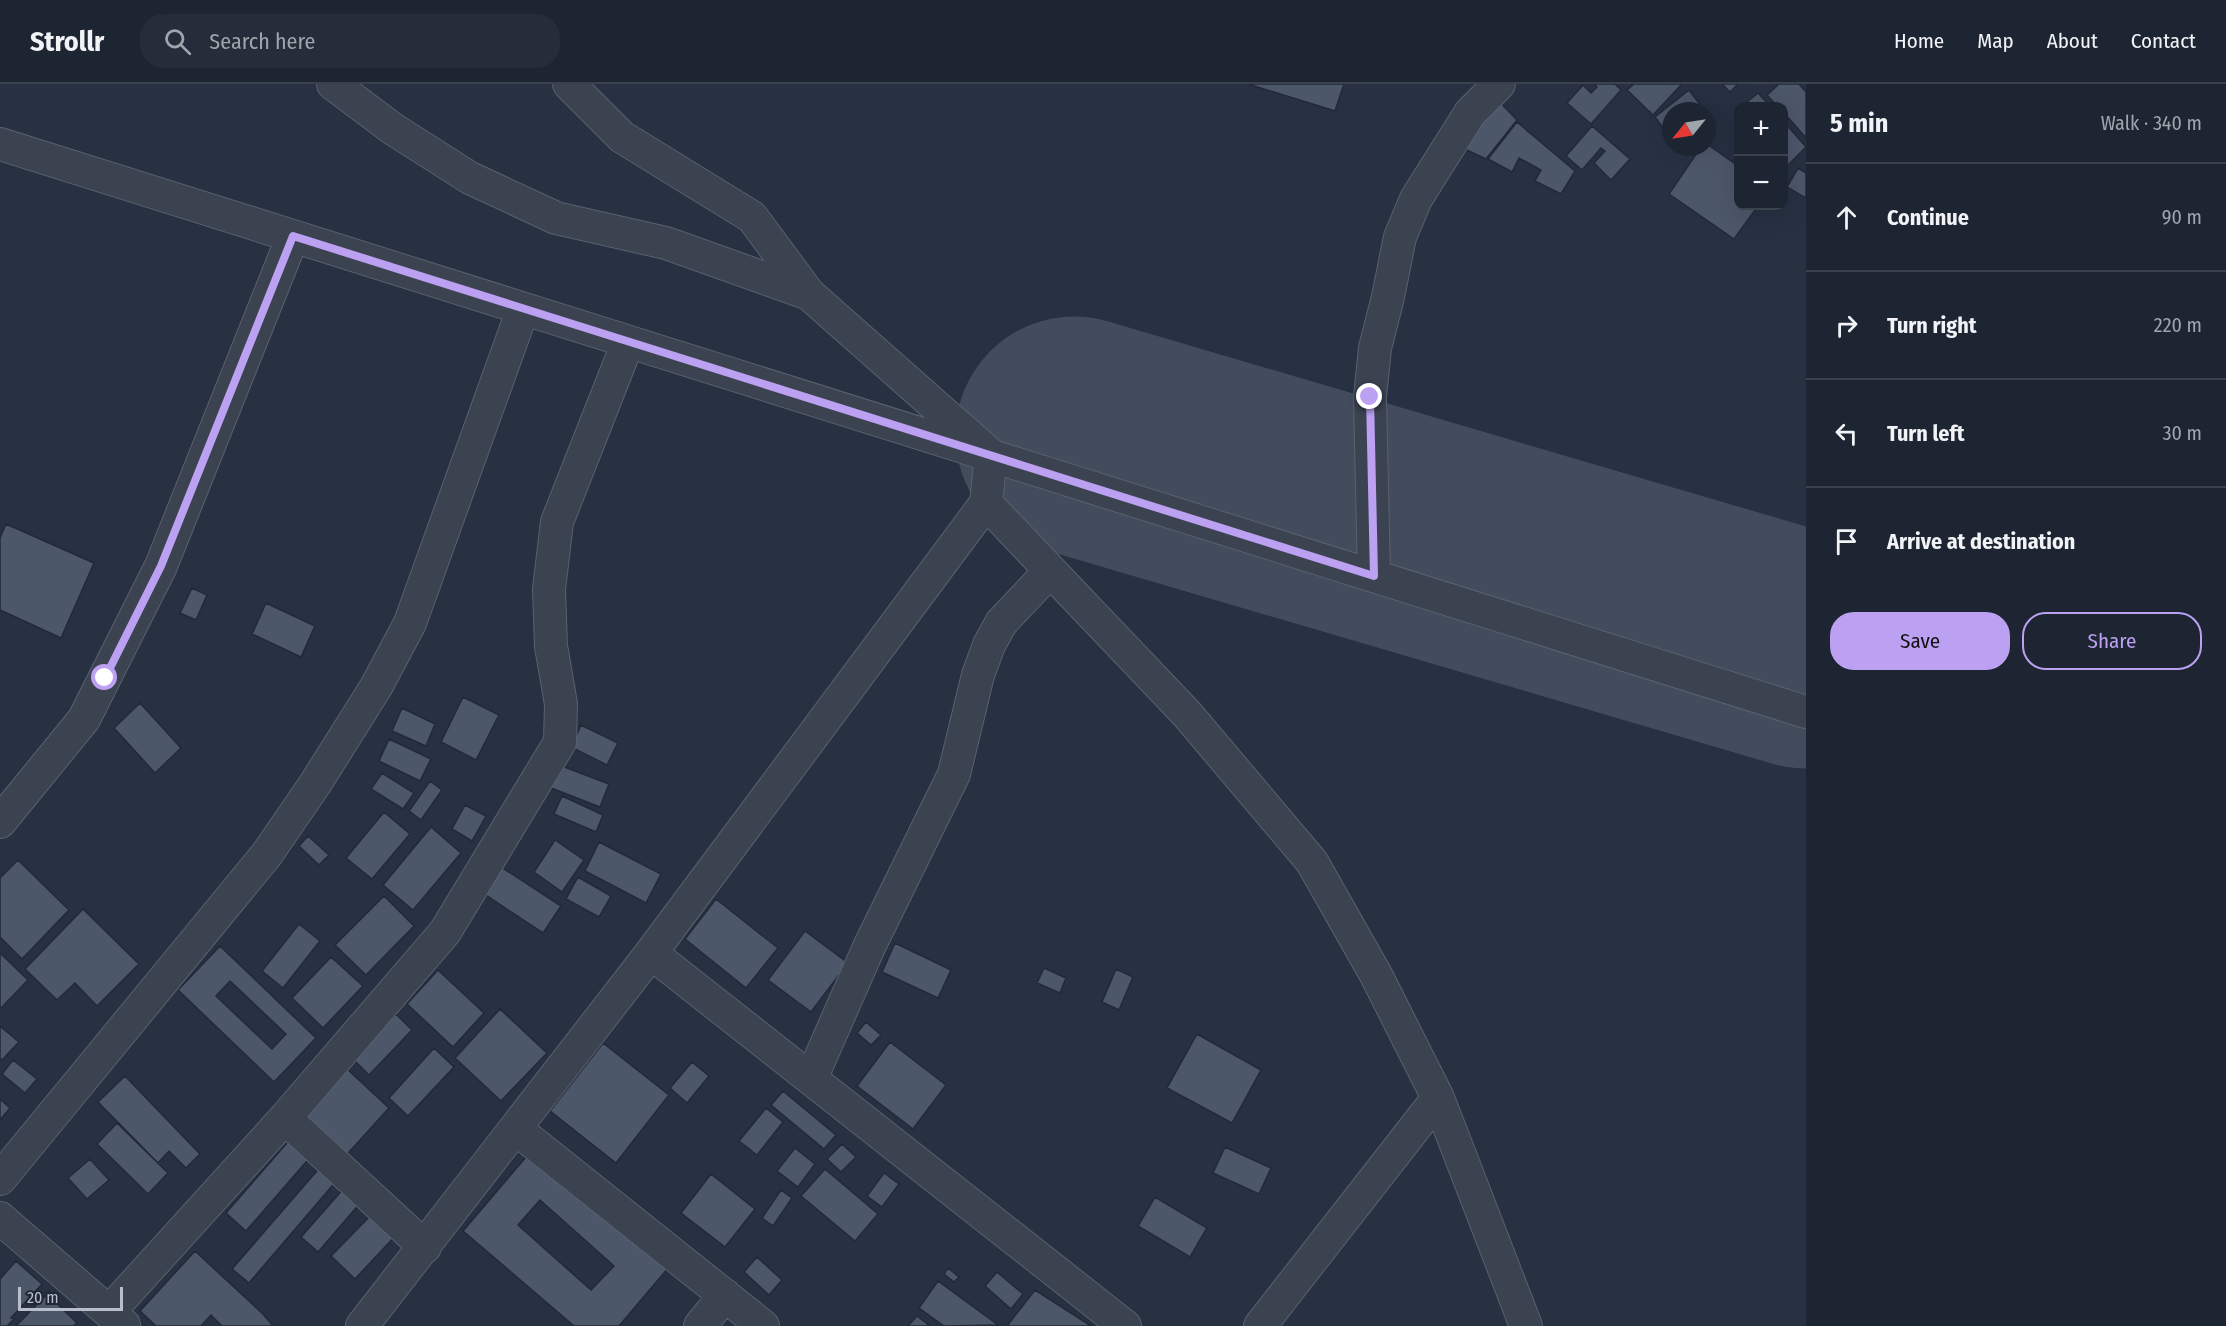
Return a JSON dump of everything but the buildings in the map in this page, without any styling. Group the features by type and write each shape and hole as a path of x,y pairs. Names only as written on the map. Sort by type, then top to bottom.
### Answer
{"street":[{"path":"333,84 393,129 470,178 556,218 666,243 809,294"},
{"path":"569,84 622,137 752,217 809,294 991,455"},
{"path":"1374,576 1370,397 1375,348 1400,237 1416,199 1470,113 1499,84"},
{"path":"0,144 1806,712"},
{"path":"0,822 84,719 161,566 293,236"},
{"path":"0,1179 267,854 315,784 376,687 410,623 523,309"},
{"path":"0,1218 117,1319 445,932 560,742 561,704 551,646 549,589 557,522 628,342"},
{"path":"363,1326 651,953 986,503 991,455"},
{"path":"986,503 1187,714 1312,861 1376,975 1438,1098 1526,1326"},
{"path":"811,1079 869,947 954,774 978,675 989,645 1001,623 1050,571"},
{"path":"651,953 1125,1326"},
{"path":"1260,1326 1438,1098"},
{"path":"285,1118 425,1247"},
{"path":"516,1129 762,1326"},
{"path":"700,1326 725,1295"}],"runway":[{"path":"1074,435 1806,650"}],"route":[{"path":"105,678 161,566 293,236 1374,576 1370,397"}]}
